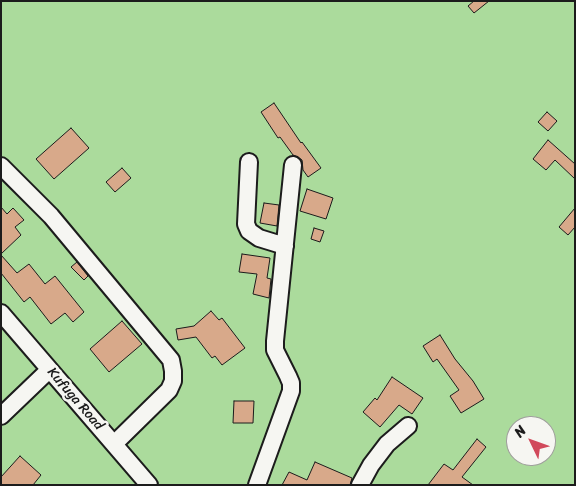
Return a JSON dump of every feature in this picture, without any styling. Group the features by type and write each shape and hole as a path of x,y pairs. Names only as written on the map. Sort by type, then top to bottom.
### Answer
{"street":[{"path":"249,162 246,224 250,231 259,238 285,246"},
{"path":"257,485 291,391 291,383 275,350 293,165"},
{"path":"1,166 51,216 170,360 173,381 169,390 114,444"},
{"name":"Kufuga Road","path":"1,313 149,485"},
{"path":"1,416 49,370"},
{"path":"360,485 371,465 387,444 408,426"}],"green space":[{"path":"1,1 575,1 575,485 1,485"}],"building":[{"path":"474,1 489,1 474,13 468,6"},
{"path":"274,103 301,143 321,168 308,177 303,170 302,160 293,155 280,137 278,138 261,112"},
{"path":"547,112 557,121 548,131 538,122"},
{"path":"71,128 89,148 54,179 36,159"},
{"path":"548,140 575,164 575,179 555,160 546,170 533,159"},
{"path":"122,168 131,178 115,192 106,182"},
{"path":"307,189 333,198 326,219 300,211"},
{"path":"264,203 279,205 277,226 260,223"},
{"path":"1,207 7,214 13,208 24,220 15,227 21,235 1,254"},
{"path":"575,208 575,227 568,235 559,227"},
{"path":"314,228 324,231 320,242 311,239"},
{"path":"242,254 270,258 267,278 271,279 269,298 253,294 257,274 239,272"},
{"path":"1,255 17,273 29,264 45,284 55,276 84,312 73,322 65,313 51,324 30,297 24,302 1,273"},
{"path":"77,262 88,276 84,280 71,267"},
{"path":"211,311 219,320 222,318 245,348 222,365 215,356 212,358 196,337 178,340 176,329 194,326"},
{"path":"122,321 142,344 109,372 90,349"},
{"path":"440,335 484,399 461,413 450,396 459,390 437,359 433,362 423,346"},
{"path":"392,377 423,398 412,414 399,405 380,427 363,412 375,398 377,400"},
{"path":"234,401 254,401 253,423 233,423"},
{"path":"477,439 486,447 462,477 473,485 428,485 444,464 453,470"},
{"path":"20,456 41,475 33,485 1,485 1,477"},
{"path":"315,462 352,478 350,485 282,485 289,472 307,480"}]}
